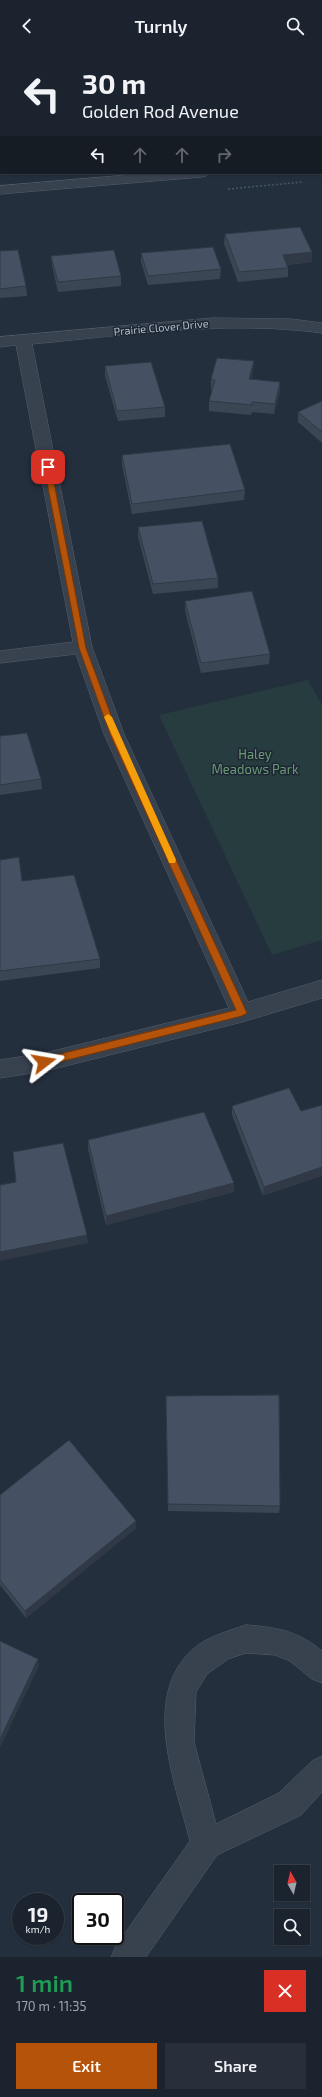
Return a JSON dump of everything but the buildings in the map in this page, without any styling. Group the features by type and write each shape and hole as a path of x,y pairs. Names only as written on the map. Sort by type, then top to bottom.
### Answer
{"street":[{"path":"0,190 189,174"},
{"name":"Prairie Clover Drive","path":"0,342 213,323 291,324 322,328"},
{"path":"23,340 83,648 114,734 242,1013"},
{"path":"0,656 83,648"},
{"path":"0,1069 44,1062 242,1013 322,989"},
{"path":"206,1844 179,1742 182,1688 198,1664 220,1648 246,1639 274,1641 300,1651 322,1669"},
{"path":"127,1957 206,1844 290,1804 322,1771"}],"green space":[{"name":"Haley Meadows Park","path":"308,680 322,705 322,940 272,955 159,715"}],"slow traffic":[{"path":"108,717 114,734 172,860"}],"route":[{"path":"44,1062 242,1013 114,734 83,648 48,467"}]}
